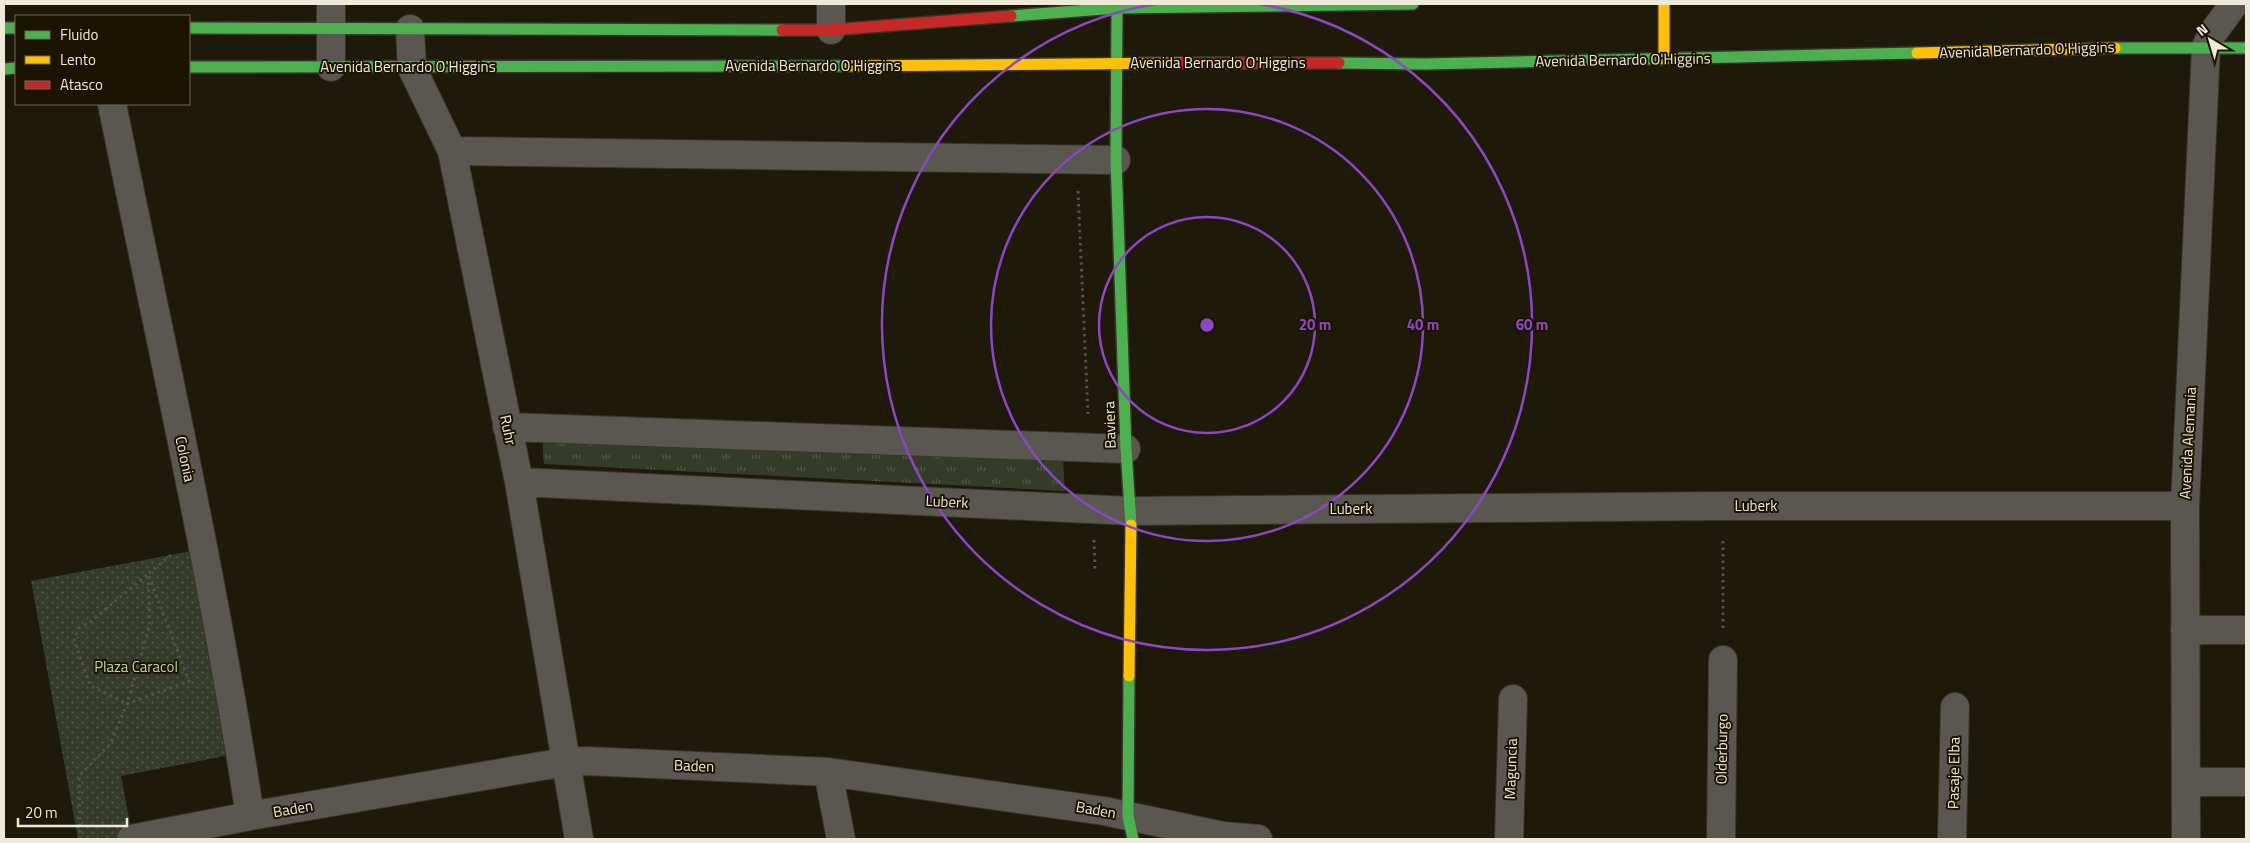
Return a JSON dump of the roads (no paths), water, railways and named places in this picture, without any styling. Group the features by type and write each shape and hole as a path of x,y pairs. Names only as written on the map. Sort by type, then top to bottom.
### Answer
{"main road":[{"path":"190,28 331,16 410,29 831,17 1118,6 1413,4"},
{"path":"1664,4 1664,59"},
{"name":"Baviera","path":"1118,6 1116,160 1126,449 1131,511 1130,828"},
{"name":"Avenida Bernardo O'Higgins","path":"190,67 331,66 412,68 1211,62 1425,64 2084,48 2246,48"}],"street":[{"path":"2206,47 2212,34 2234,4"},
{"path":"331,16 331,66"},
{"name":"Ruhr","path":"410,29 412,68 452,151 519,482 580,839"},
{"name":"Avenida Alemania","path":"2186,839 2185,506 2206,47"},
{"name":"Colonia","path":"112,105 203,549 241,753 250,816"},
{"path":"452,151 1116,160"},
{"path":"507,427 1126,449"},
{"name":"Luberk","path":"519,482 1131,511 1723,506 2185,506"},
{"path":"2185,630 2246,630"},
{"name":"Olderburgo","path":"1721,839 1723,660"},
{"name":"Maguncia","path":"1510,839 1513,699"},
{"name":"Pasaje Elba","path":"1952,839 1955,707"},
{"name":"Baden","path":"131,839 250,816 566,762 586,761 828,772 1104,811 1130,828 1258,839"},
{"path":"828,772 842,839"},
{"path":"2186,782 2246,782"}],"park label":[{"name":"Plaza Caracol","path":"136,667"}]}
